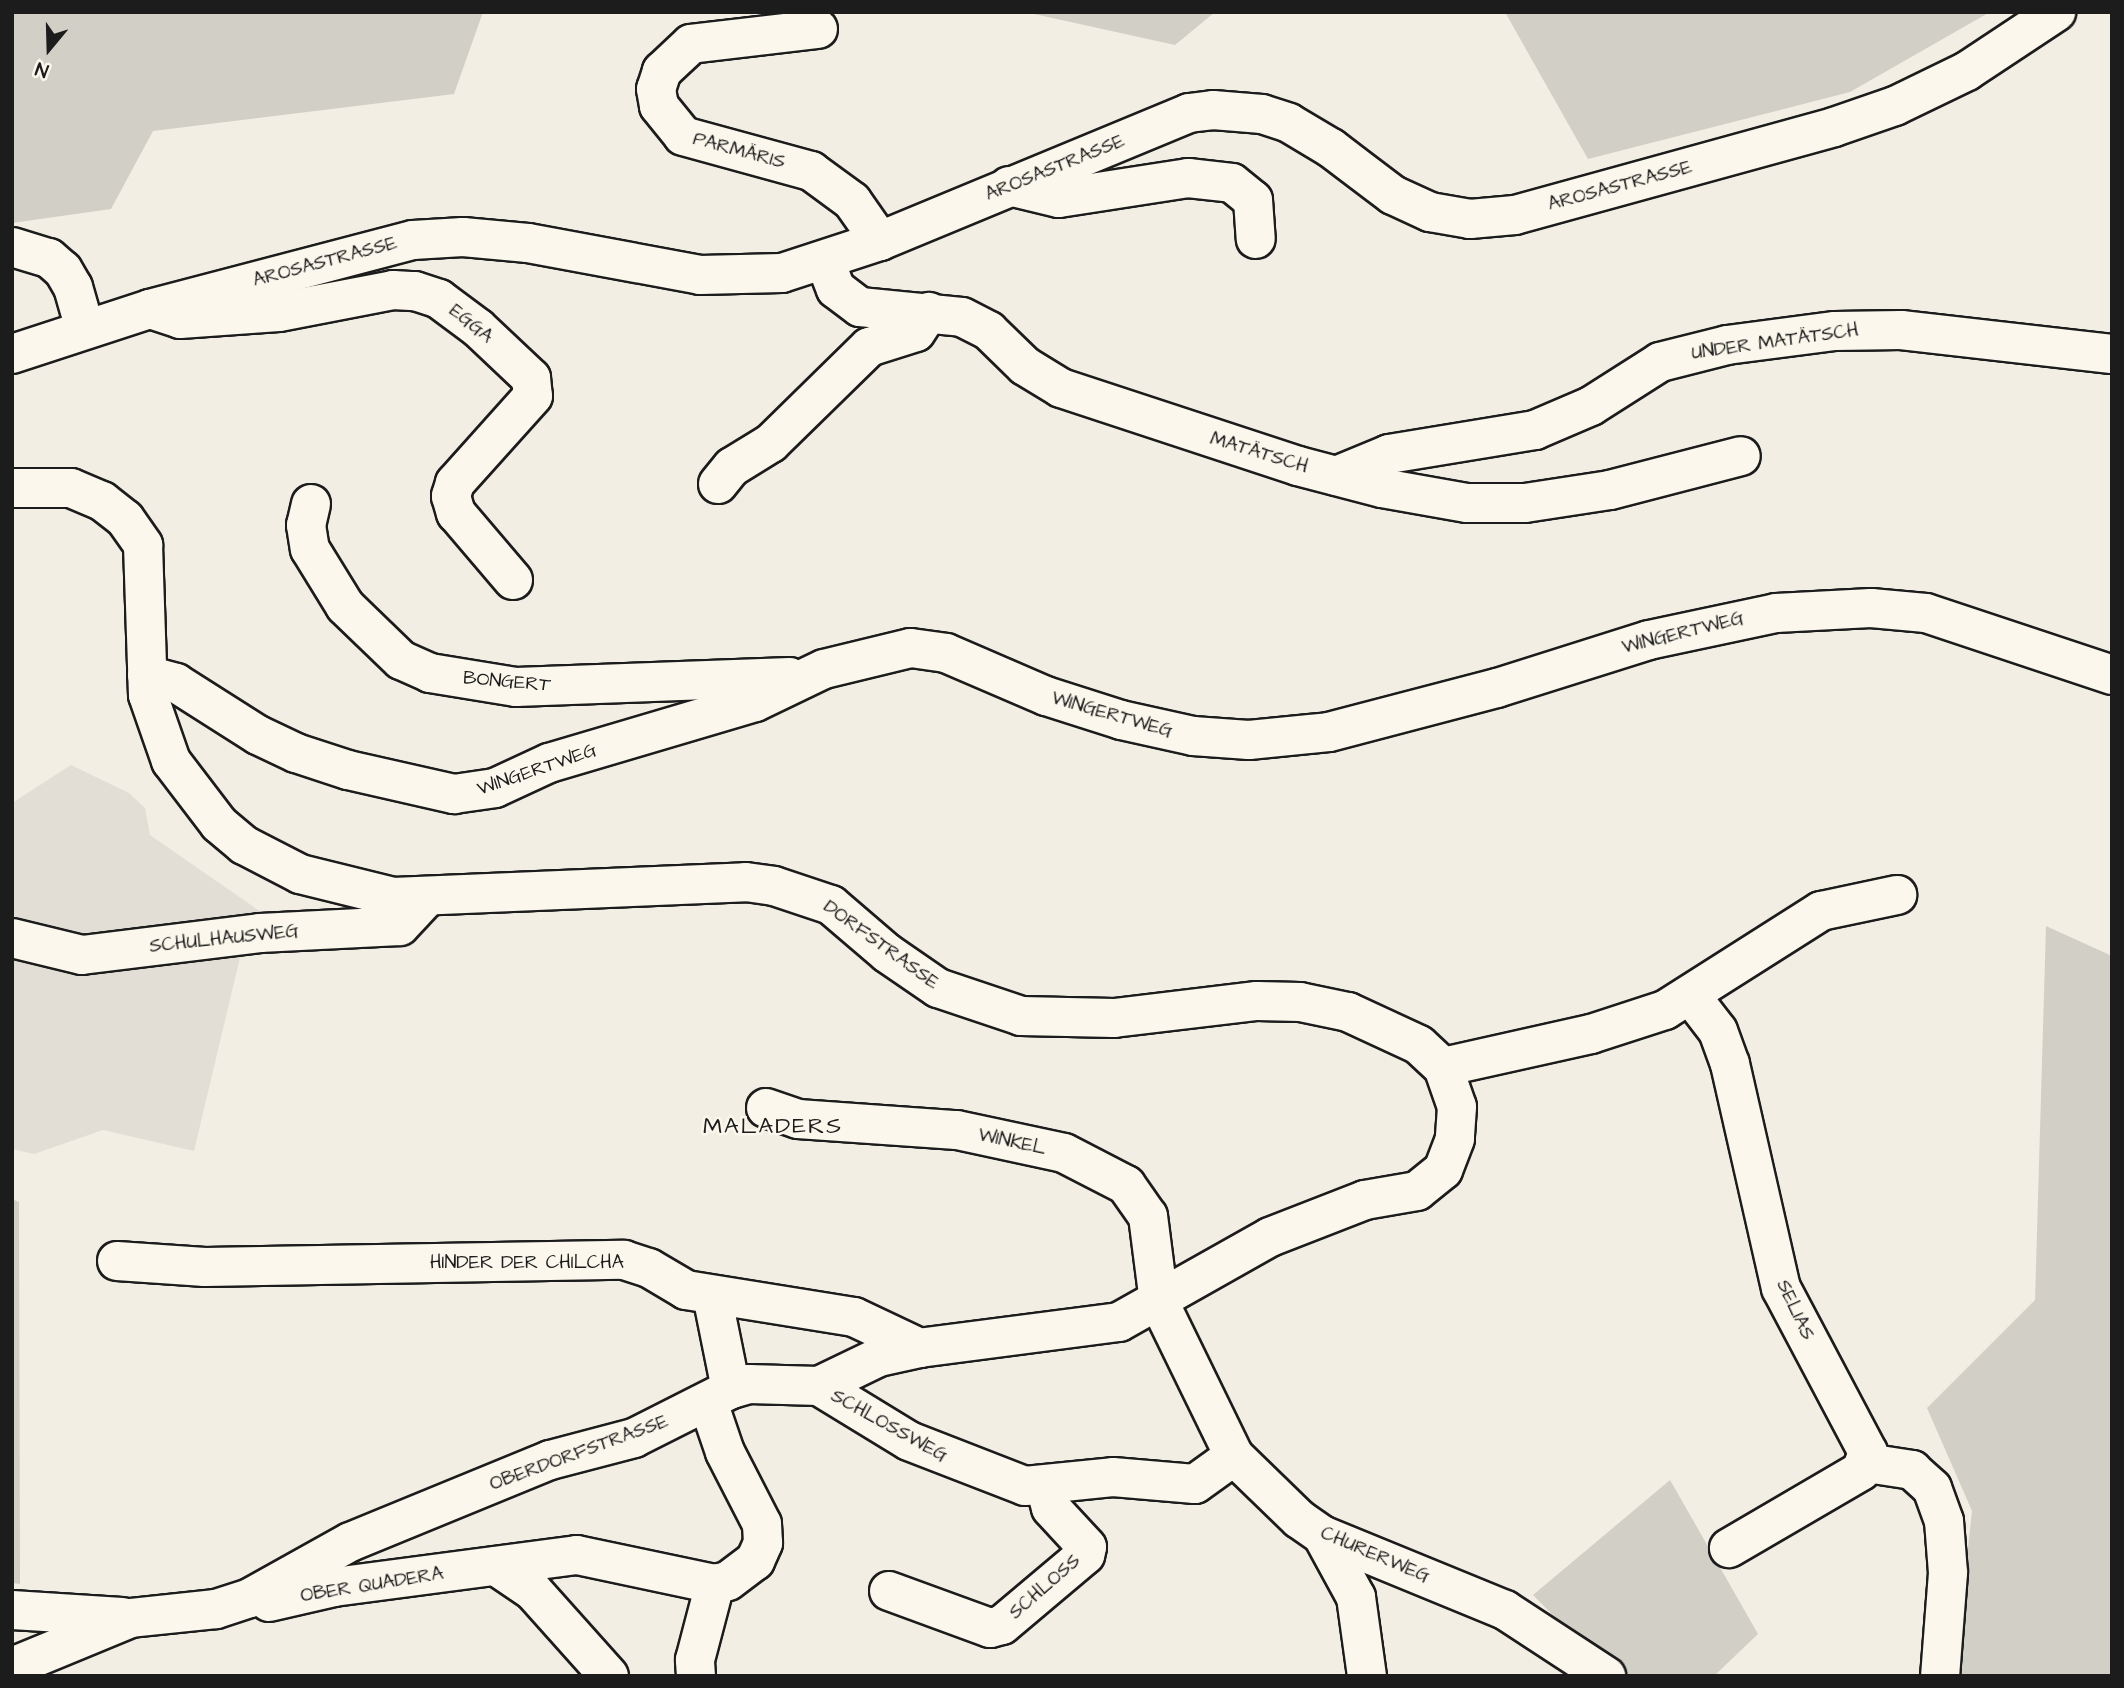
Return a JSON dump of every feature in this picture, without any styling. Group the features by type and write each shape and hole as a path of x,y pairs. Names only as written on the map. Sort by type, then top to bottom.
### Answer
{"street":[{"name":"AROSASTRASSE","path":"12,354 150,309 386,244 436,238 528,243 729,277 782,273 880,241 1189,113 1236,110 1280,120 1311,134 1379,186 1420,208 1470,219 1515,215 1883,110 1967,71 2056,12"},
{"name":"PARMÄRIS","path":"818,29 691,44 662,71 656,89 659,106 683,136 811,171 852,201 880,241"},
{"path":"1009,186 1059,198 1188,178 1232,183 1253,200 1256,239"},
{"path":"12,247 49,258 63,270 73,287 85,329"},
{"name":"MATÄTSCH","path":"825,261 836,289 860,307 962,317 981,326 1025,366 1074,393 1336,476 1445,500 1504,504 1610,490 1741,456"},
{"name":"EGGA","path":"150,309 180,319 279,312 393,290 439,299 459,313 531,378 533,396 526,408 455,482 451,496 456,513 513,580"},
{"path":"718,484 732,467 771,443 869,347 916,332 929,312"},
{"name":"UNDER MATÄTSCH","path":"1336,476 1389,454 1535,430 1591,406 1660,362 1727,345 1835,331 1901,330 2112,355"},
{"name":"DORFSTRASSE","path":"12,488 71,488 102,501 137,536 148,570 147,675 154,719 171,761 200,804 244,845 300,874 393,898 746,882 774,886 831,905 913,973 992,1010 1076,1021 1257,1001 1300,1002 1387,1027 1419,1045 1443,1067 1457,1107 1455,1139 1443,1170 1417,1191 1365,1200 1270,1237 1160,1302"},
{"name":"BONGERT","path":"311,504 306,525 310,549 339,597 401,660 430,673 516,687 806,676"},
{"name":"WINGERTWEG","path":"147,675 176,683 258,735 296,753 348,770 454,794 495,788 561,759 738,708 806,676 894,650 922,648 1121,720 1193,736 1276,739 1329,732 1454,699 1637,643 1741,618 1871,608 1936,615 2112,675"},
{"path":"1443,1067 1591,1034 1665,1010 1781,939 1797,923 1821,911 1897,895"},
{"name":"SCHULHAUSWEG","path":"12,938 82,955 260,933 400,926 426,898"},
{"name":"SELIAS","path":"1691,996 1718,1031 1730,1064 1781,1288 1868,1451 1867,1463"},
{"name":"WINKEL","path":"766,1108 798,1119 957,1130 1064,1153 1091,1164 1126,1185 1142,1202 1160,1302"},
{"name":"HINDER DER CHILCHA","path":"117,1261 205,1267 624,1260 649,1268 669,1284 712,1295 781,1302 854,1317 920,1348"},
{"path":"696,1676 695,1660 715,1584 742,1574 763,1543 762,1524 725,1452 712,1295"},
{"name":"OBERDORFSTRASSE","path":"12,1667 131,1618 216,1609 250,1598 349,1542 550,1460 634,1438 720,1395 749,1384 818,1387 878,1357 920,1348 1119,1322 1160,1302"},
{"name":"CHURERWEG","path":"1160,1302 1234,1456 1299,1519 1322,1535 1505,1609 1606,1676"},
{"name":"SCHLOSSWEG","path":"818,1387 909,1441 959,1464 1024,1486 1045,1486"},
{"path":"1045,1486 1113,1477 1195,1484 1234,1456"},
{"path":"1729,1548 1867,1463 1912,1470 1932,1488 1944,1521 1948,1573 1940,1676"},
{"name":"SCHLOSS","path":"889,1591 990,1628 1002,1625 1085,1555 1087,1547 1051,1508 1045,1486"},
{"path":"1322,1535 1356,1597 1367,1676"},
{"name":"OBER QUADERA","path":"250,1598 262,1603 279,1601 334,1587 576,1555 715,1584"},
{"path":"496,1566 533,1591 609,1676"},
{"path":"12,1611 131,1618"}],"shaded area":[{"path":"12,12 483,12 454,94 153,131 111,209 12,223"},
{"path":"1025,12 1215,12 1175,45"},
{"path":"1505,12 1990,12 1850,92 1588,159"},
{"path":"71,765 129,793 145,808 150,835 261,912 242,949 194,1151 103,1130 34,1154 12,1149 12,803"},
{"path":"2046,926 2112,956 2112,1676 1954,1676 1972,1511 1927,1408 2035,1300"},
{"path":"12,1199 19,1202 20,1584 12,1583"},
{"path":"1670,1480 1758,1634 1714,1676 1623,1676 1598,1661 1533,1595"}],"district":[{"name":"MALADERS","path":"773,1126"}]}
